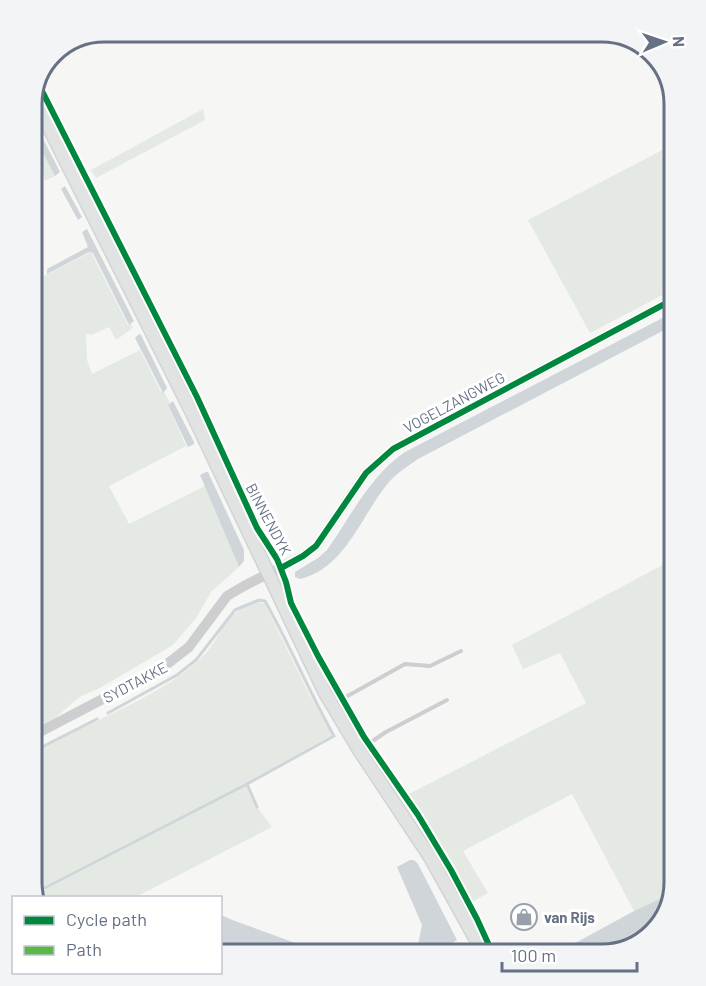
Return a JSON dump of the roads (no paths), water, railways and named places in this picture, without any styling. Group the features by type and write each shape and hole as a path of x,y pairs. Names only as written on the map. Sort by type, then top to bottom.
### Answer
{"main road":[{"name":"BINNENDYK","path":"42,114 191,411 332,705 430,857 478,944"}],"street":[{"name":"VOGELZANGWEG","path":"280,568 316,546 366,473 393,449 664,305"},
{"name":"SYDTAKKE","path":"42,731 162,668 189,647 227,596 280,568"}],"lane":[{"path":"332,705 405,664 430,666 461,651"},
{"path":"359,750 386,732 447,700"}],"waterway":[{"path":"43,889 247,784 334,736 265,601 259,600 235,610 196,660 177,675 108,713"},
{"path":"42,747 97,719"},
{"path":"247,784 257,807"}],"place":[{"name":"van Rijs","path":"524,917"}]}
